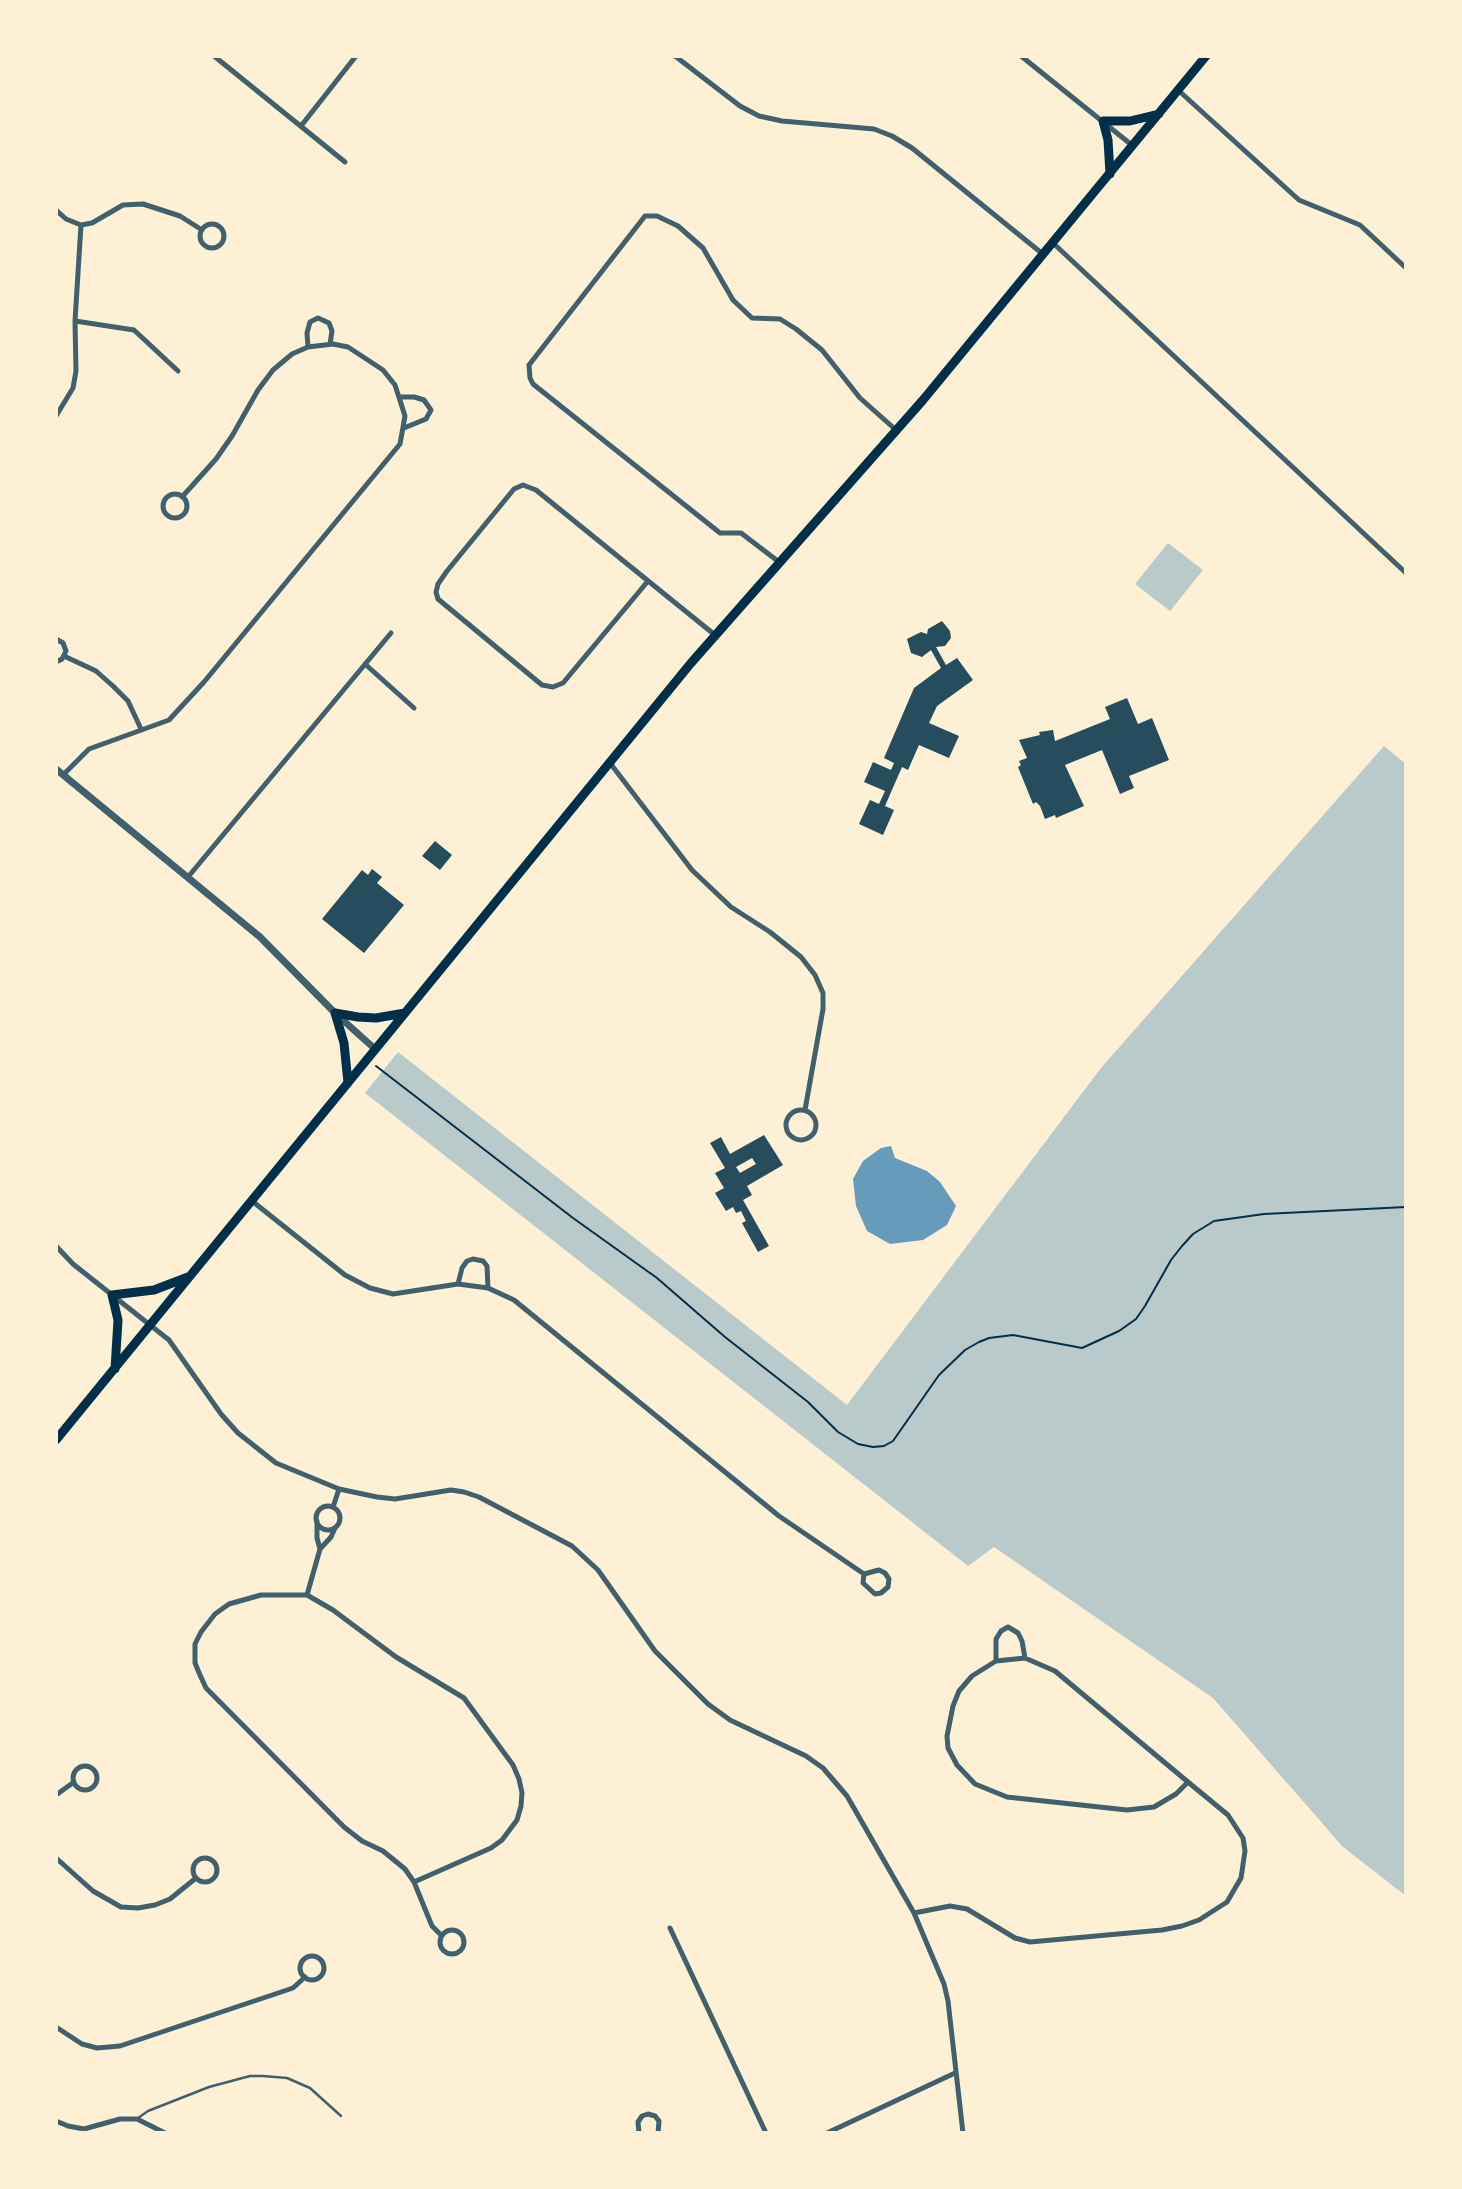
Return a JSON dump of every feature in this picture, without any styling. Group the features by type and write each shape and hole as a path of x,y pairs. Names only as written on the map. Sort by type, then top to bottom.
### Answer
{"main road":[{"path":"56,1440 715,635 897,430 1206,56"},
{"path":"1110,174 1108,140 1103,121 1130,121 1159,114"},
{"path":"348,1083 344,1043 335,1013 376,1018 405,1013"},
{"path":"115,1369 118,1320 112,1295 154,1290 190,1277"}],"street":[{"path":"214,56 345,162"},
{"path":"301,126 356,56"},
{"path":"675,56 740,106 759,116 782,121 874,129 892,136 912,148 1044,255"},
{"path":"1021,56 1133,146"},
{"path":"1178,90 1299,200 1360,225 1406,268"},
{"path":"56,210 66,219 81,225 92,223 123,205 144,204 180,216 202,230"},
{"path":"779,562 741,533 720,533 533,384 530,378 529,365 645,216 657,216 678,226 703,248 733,300 752,318 780,320 796,329 822,350 860,398 897,430"},
{"path":"56,416 72,388 76,371 75,321 81,225"},
{"path":"208,225 218,226 224,234 222,242 214,248 206,246 200,239 202,230 208,225"},
{"path":"1053,243 1406,573"},
{"path":"308,347 307,333 310,322 318,318 329,323 332,331 330,344"},
{"path":"75,321 134,330 178,371"},
{"path":"63,775 89,749 169,720 204,682 400,444 405,416 394,384 383,370 348,347 330,344 308,347 292,354 273,370 216,458 182,497"},
{"path":"399,397 424,400 431,410 425,419 404,428"},
{"path":"648,580 563,684 553,687 542,685 438,599 436,592 438,584 514,489 523,485 536,490 648,580 715,635"},
{"path":"175,494 182,497 187,504 186,512 180,517 169,516 164,508 166,499 175,494"},
{"path":"188,877 391,633"},
{"path":"56,639 64,646 64,656"},
{"path":"64,656 96,671 113,686 128,701 141,729"},
{"path":"56,662 64,656"},
{"path":"365,664 414,708"},
{"path":"610,763 692,870 730,907 770,932 801,957 815,975 823,993 823,1009 804,1110"},
{"path":"56,769 260,937 335,1013 375,1049"},
{"path":"804,1110 812,1115 816,1127 808,1138 795,1138 789,1132 788,1119 796,1111 804,1110"},
{"path":"252,1200 345,1275 370,1288 393,1294 458,1284 488,1288 514,1300 779,1516 864,1574 879,1570 886,1573 889,1579 888,1587 875,1594 863,1583 864,1574"},
{"path":"56,1246 69,1260 169,1340 221,1414 257,1449 276,1463 292,1472 339,1489 395,1499 452,1490 464,1492 479,1497 572,1546 598,1570 655,1651 708,1704 738,1725 806,1756 823,1768 847,1796 914,1913 946,1991 963,2133"},
{"path":"458,1284 462,1268 467,1261 473,1259 483,1261 487,1266 488,1288"},
{"path":"333,1507 339,1489"},
{"path":"320,1549 317,1514 322,1509 333,1507"},
{"path":"307,1595 320,1549 339,1524 340,1516 333,1507"},
{"path":"317,1521 325,1530 335,1528"},
{"path":"414,1882 491,1848 502,1840 517,1820 521,1806 522,1793 513,1765 464,1698 396,1657 307,1595 261,1595 229,1604 215,1614 195,1644 195,1663 206,1688 362,1842 383,1851 397,1861 414,1882 432,1926 442,1936"},
{"path":"996,1661 996,1639 1001,1631 1009,1628 1018,1633 1023,1641 1025,1658"},
{"path":"914,1913 950,1906 967,1909 1014,1938 1030,1942 1162,1930 1199,1920 1227,1902 1241,1878 1245,1851 1243,1838 1228,1815 1055,1671 1025,1658 996,1661 972,1676 960,1691 953,1706 947,1736 948,1748 957,1765 982,1789 1007,1797 1127,1810 1154,1807 1176,1794 1188,1782"},
{"path":"81,1766 88,1766 96,1773 95,1783 89,1789 81,1789 74,1782 74,1773 81,1766"},
{"path":"56,1795 74,1782"},
{"path":"56,1858 93,1891 121,1907 155,1905 170,1899 196,1878"},
{"path":"205,1858 214,1863 217,1871 214,1878 204,1882 196,1878 193,1869 198,1861 205,1858"},
{"path":"670,1928 766,2133"},
{"path":"448,1930 458,1932 464,1939 463,1947 454,1954 446,1952 440,1944 442,1936 448,1930"},
{"path":"308,1956 318,1958 324,1966 321,1976 314,1980 305,1978 300,1970 303,1961 308,1956"},
{"path":"56,2027 82,2044 97,2048 120,2046 293,1988 305,1978"},
{"path":"827,2133 955,2073"},
{"path":"639,2133 638,2122 642,2116 648,2114 659,2121 658,2133"},
{"path":"56,2121 84,2129 120,2119 137,2119 165,2133"}],"lane":[{"path":"137,2119 148,2111 209,2087 250,2076 287,2078 310,2088 341,2116"}],"path":[{"path":"368,1058 573,1218 647,1271 808,1402 838,1432 858,1444 873,1447 884,1446 893,1441 939,1375 965,1350 979,1342 1013,1335 1082,1348 1119,1331 1136,1318 1145,1306 1182,1246 1193,1234 1214,1221 1264,1214 1406,1207"}],"shaded area":[{"path":"1168,543 1203,570 1170,611 1135,584"},
{"path":"1384,746 1406,764 1406,1896 1343,1847 1213,1698 994,1547 968,1566 365,1093 398,1052 847,1405 1101,1068"}],"water":[{"path":"891,1146 895,1158 927,1171 940,1182 956,1206 947,1225 923,1240 890,1244 867,1231 856,1206 853,1179 863,1161 881,1148"}],"building":[{"path":"942,621 950,631 951,638 945,646 936,647 946,665 957,658 973,680 937,706 929,723 959,736 949,758 919,745 908,770 902,767 885,806 894,810 883,835 859,824 870,800 879,804 885,791 864,782 873,762 891,770 894,763 884,758 914,688 941,668 931,650 922,657 911,653 907,639 921,632 927,634 928,629"},
{"path":"1127,698 1138,724 1152,718 1169,760 1129,776 1134,788 1120,794 1102,750 1065,765 1084,806 1056,818 1055,815 1045,819 1040,806 1036,802 1033,804 1018,767 1021,765 1019,761 1027,758 1019,740 1053,730 1055,741 1110,719 1105,707"},
{"path":"435,841 452,855 440,870 422,856"},
{"path":"372,869 382,877 377,883 404,905 364,953 322,919 362,870 368,875"},
{"path":"764,1135 783,1165 747,1186 752,1195 743,1200 769,1246 758,1252 742,1223 746,1221 741,1211 736,1213 733,1207 726,1211 715,1193 724,1188 715,1173 725,1168 710,1143 721,1137 730,1154","holes":["752,1158 756,1164 740,1173 736,1167"]}]}
